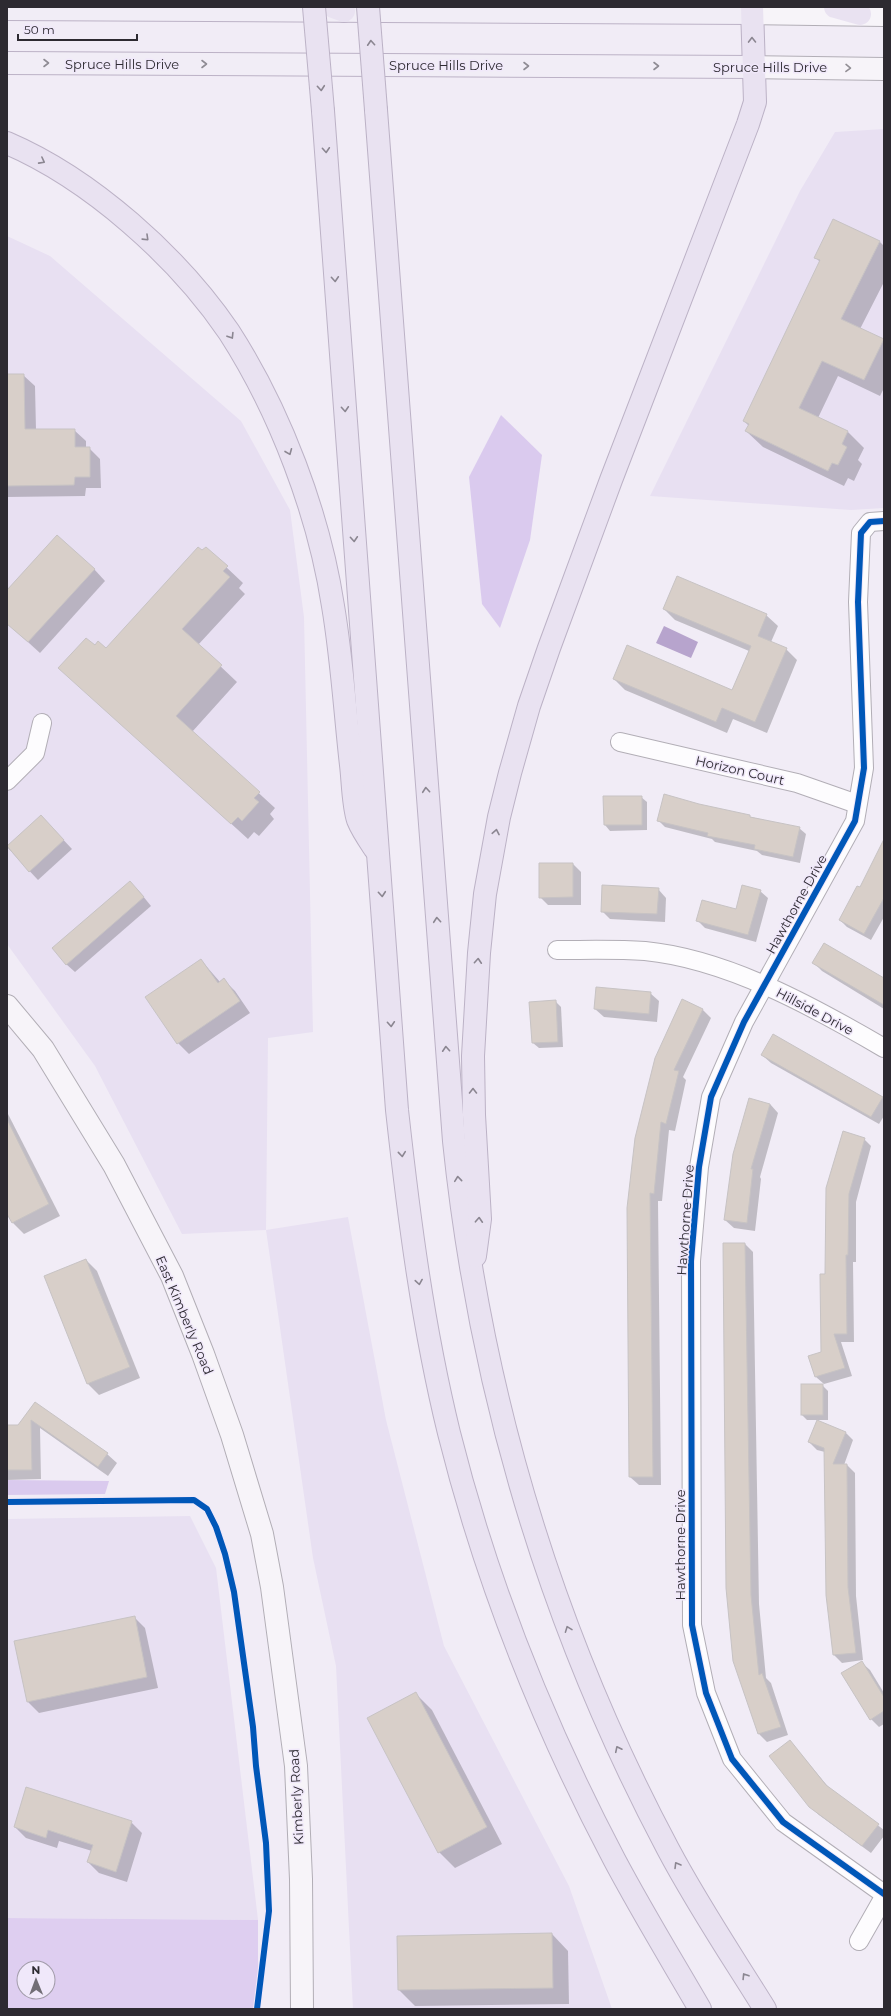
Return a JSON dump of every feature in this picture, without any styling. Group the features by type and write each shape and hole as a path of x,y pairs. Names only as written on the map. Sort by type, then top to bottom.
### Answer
{"highway":[{"path":"368,7 447,1063 460,1197 489,1368 508,1445 544,1562 584,1671 611,1734 669,1850 765,2009"},
{"path":"835,7 860,14"},
{"path":"472,1273 480,1219 474,1115 475,1001 485,894 499,817 529,706 546,656 611,480 748,124 754,102 752,10"},
{"path":"314,12 323,111 397,1110 408,1205 425,1318 453,1448 474,1521 527,1674 562,1754 614,1858 700,2009"},
{"path":"7,143 47,164 112,207 168,260 191,285 228,332 268,401 296,469 326,567 338,643 358,819 378,856"}],"main road":[{"path":"7,9 752,10 884,14"},
{"name":"Spruce Hills Drive","path":"7,63 884,69"},
{"name":"East Kimberly Road","path":"7,1006 43,1049 114,1166 172,1276 203,1354 232,1435 262,1534 272,1587"},
{"name":"Kimberly Road","path":"272,1587 296,1766 301,1879 302,2009"}],"street":[{"name":"Hawthorne Drive","path":"884,521 870,522 861,533 858,602 864,768 854,821 744,1022 711,1097 699,1167 691,1261 692,1625 706,1693 732,1759 783,1822 884,1896"},
{"path":"7,781 35,753 42,723"},
{"name":"Horizon Court","path":"620,742 797,783 857,804"},
{"name":"Hillside Drive","path":"557,950 645,952 684,958 765,984 884,1048"},
{"path":"859,1941 884,1896"}],"shaded area":[{"path":"884,129 884,508 851,510 650,496 800,191 835,132"},
{"path":"7,236 50,256 241,421 290,510 304,617 313,1032 268,1038 266,1230 182,1234 95,1066 7,944"},
{"path":"501,415 542,455 530,540 500,628 482,604 469,477"},
{"path":"664,626 698,642 691,658 656,643"},
{"path":"348,1217 386,1420 444,1646 569,1886 612,2009 353,2009 336,1666 313,1558 266,1230"},
{"path":"7,1480 109,1481 105,1494 7,1495"},
{"path":"190,1516 216,1568 258,1920 7,1918 7,1519"},
{"path":"7,1918 258,1920 258,2009 7,2009"}],"building":[{"path":"833,219 880,241 841,319 884,339 864,380 822,361 799,408 848,431 842,444 847,447 838,465 832,463 828,471 745,431 749,424 743,421 820,260 814,258"},
{"path":"7,374 24,374 25,429 75,429 75,447 90,447 90,477 75,477 74,485 7,486"},
{"path":"57,535 95,569 28,642 7,624 7,590"},
{"path":"198,547 202,550 206,547 228,566 223,571 230,577 182,629 222,665 176,716 260,792 254,798 259,802 242,821 238,817 231,824 58,668 86,638 95,645 98,641 106,648"},
{"path":"677,576 767,614 758,636 787,648 755,722 722,708 716,722 613,679 627,645 732,690 751,646 663,609"},
{"path":"664,794 699,804 750,815 750,817 800,827 793,857 754,849 755,845 707,836 708,833 657,821"},
{"path":"603,796 642,796 642,825 604,825"},
{"path":"41,815 64,840 29,872 7,846"},
{"path":"884,839 884,898 864,934 839,920 857,886 860,887"},
{"path":"539,863 573,863 573,897 539,898"},
{"path":"130,881 144,897 66,965 52,948"},
{"path":"602,885 659,888 657,914 601,912"},
{"path":"742,885 761,890 748,935 696,921 702,900 736,909"},
{"path":"824,943 884,978 884,1005 812,963"},
{"path":"201,959 218,983 224,978 240,1001 177,1044 145,997"},
{"path":"596,987 651,992 649,1014 594,1009"},
{"path":"682,999 703,1009 674,1070 679,1071 666,1124 661,1122 654,1194 650,1193 653,1477 629,1477 627,1208 635,1138 655,1058"},
{"path":"556,1000 558,1042 532,1043 529,1002"},
{"path":"773,1034 883,1097 871,1117 761,1055"},
{"path":"749,1098 770,1104 751,1169 753,1169 747,1223 724,1220 733,1154"},
{"path":"7,1119 49,1204 12,1223 7,1214"},
{"path":"843,1131 865,1138 849,1194 848,1255 846,1255 847,1334 834,1334 845,1368 815,1377 808,1356 821,1352 820,1274 825,1274 826,1188"},
{"path":"723,1243 745,1243 751,1595 759,1675 762,1673 781,1727 758,1734 733,1661 726,1588"},
{"path":"86,1259 130,1367 87,1384 44,1276"},
{"path":"801,1384 823,1384 823,1415 801,1415"},
{"path":"35,1402 108,1453 98,1467 31,1420 32,1470 7,1470 7,1425 18,1425"},
{"path":"817,1420 846,1432 833,1464 847,1464 848,1587 856,1653 833,1655 826,1595 824,1448 808,1442"},
{"path":"135,1616 147,1677 27,1702 14,1641"},
{"path":"862,1661 884,1697 884,1711 870,1720 841,1673"},
{"path":"416,1692 487,1827 438,1853 367,1718"},
{"path":"790,1740 826,1785 879,1824 862,1846 809,1807 769,1756"},
{"path":"26,1787 132,1821 116,1872 87,1862 93,1845 48,1830 46,1838 14,1827"},
{"path":"552,1933 553,1988 398,1990 397,1936"}],"cycle path":[{"path":"884,521 870,522 861,533 858,602 864,768 855,821 744,1022 711,1097 699,1167 691,1261 692,1625 706,1693 732,1759 783,1822 884,1894"},
{"path":"7,1502 194,1500 207,1509 216,1527 225,1554 234,1592 253,1727 256,1766 266,1843 269,1911 257,2009"}]}
